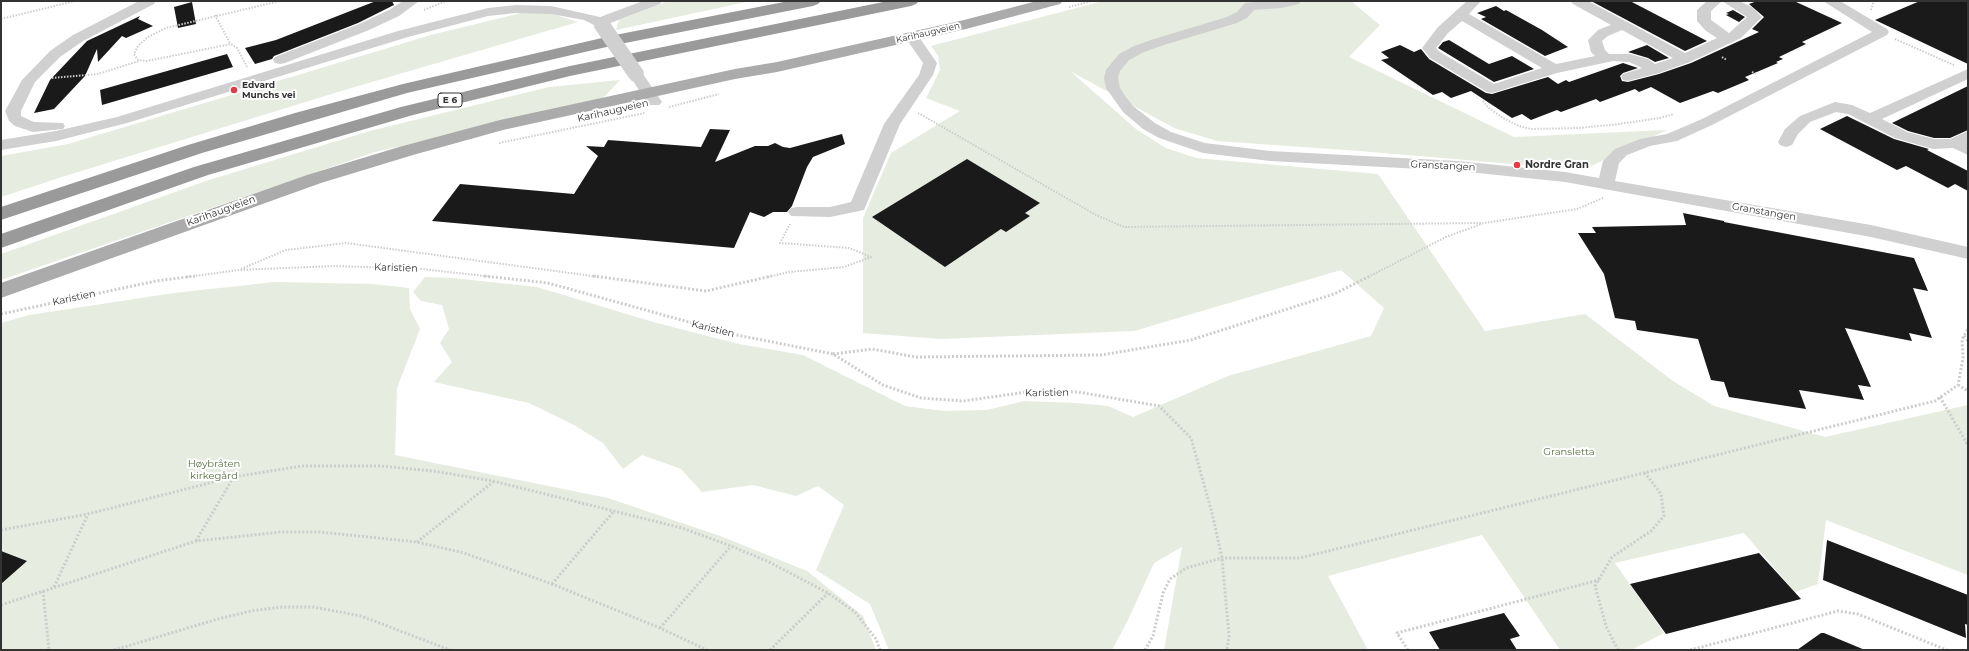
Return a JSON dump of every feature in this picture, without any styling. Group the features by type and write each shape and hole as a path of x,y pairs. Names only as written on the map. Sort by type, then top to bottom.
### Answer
{"highway":[{"name":"E 6","path":"1,214 195,149 301,117 410,87 622,38 813,1"},
{"name":"E 6","path":"1,241 209,169 414,109 570,70 911,1"}],"main road":[{"name":"Karihaugveien","path":"1,291 314,179 375,160 445,141 550,125 654,104 720,86 777,67 1060,5"}],"street":[{"path":"149,1 78,38 55,54 29,80 23,89 13,115 20,123 33,127 64,125 95,120 176,100 488,12 516,9 551,10 601,23 655,1"},
{"path":"1,146 91,128 176,100 364,27 394,13 412,1"},
{"path":"1248,4 1281,4 1294,1"},
{"path":"1474,1 1461,15 1443,30 1432,42 1429,48 1430,52 1492,89 1554,69 1604,58 1622,56 1643,62 1654,70"},
{"path":"1578,1 1685,59"},
{"path":"1715,1 1704,10 1704,21 1711,28 1728,39"},
{"path":"1628,77 1685,59 1736,35 1754,18 1748,10 1729,1"},
{"path":"1830,1 1882,32"},
{"name":"Granstangen","path":"1248,4 1242,16 1159,42 1139,49 1124,57 1113,70 1111,78 1113,88 1119,98 1128,109 1150,126 1165,135 1203,148 1270,156 1495,169 1606,184 1871,231 1968,253"},
{"path":"1461,15 1554,69"},
{"path":"601,23 636,74 654,104"},
{"path":"1604,58 1598,52 1595,40 1603,33 1622,25"},
{"path":"1606,184 1611,161 1621,152 1634,146 1671,138 1707,122 1882,32"},
{"path":"797,212 830,212 858,206 892,124 926,75 930,63 912,37"},
{"path":"1869,119 1962,70"},
{"path":"1786,142 1791,132 1805,119 1835,107 1852,110 1901,135 1933,144 1946,145 1964,143"}],"path":[{"path":"1,19 75,1"},
{"path":"140,60 135,57 135,51 148,37 166,28 265,2 280,1"},
{"path":"1060,5 1092,1"},
{"path":"215,15 220,26 223,27 231,44 237,48 250,71"},
{"path":"1882,32 1962,70"},
{"path":"29,80 98,74 140,60 157,59 231,44"},
{"path":"1492,89 1484,92 1482,99 1485,104 1519,126 1531,129 1579,128 1649,120 1674,114"},
{"path":"493,144 545,134 654,104 723,93"},
{"path":"906,105 1096,215 1124,227 1484,223 1577,209 1599,201 1606,196 1606,184"},
{"path":"239,270 286,250 346,243 706,291 789,272 844,267 871,257 849,248 780,243 797,212"},
{"path":"833,354 872,349 916,357 1101,355 1191,340 1334,294 1446,237 1484,223"},
{"name":"Karistien","path":"1,314 156,281 239,270 334,266 422,269 548,283 732,334 833,354 883,385 921,398 963,401 1034,391 1078,392 1159,406 1191,438 1212,513 1222,558 1229,636 1227,650"},
{"path":"1145,650 1153,636 1163,593 1170,579 1186,568 1222,558 1300,558 1817,432 1935,401 1958,385 1963,358 1962,339 1968,329"},
{"path":"1964,336 1968,341"},
{"path":"1958,385 1968,390"},
{"path":"1940,397 1968,445"},
{"path":"1,530 88,514 233,477 302,466 380,466 432,471 493,481 682,528 731,546 769,562 828,593 855,612 876,639 880,650"},
{"path":"1618,650 1606,626 1595,586 1612,558 1651,531 1664,516 1661,494 1645,473"},
{"path":"196,541 233,477"},
{"path":"417,542 493,481"},
{"path":"552,584 614,511"},
{"path":"54,587 88,514"},
{"path":"1,605 196,541 230,536 289,532 372,536 417,542 464,553 552,584 660,628 707,650"},
{"path":"660,628 731,546"},
{"path":"1408,650 1397,633 1599,580"},
{"path":"43,591 49,650"},
{"path":"770,650 828,593"},
{"path":"114,650 218,619 252,611 282,607 313,607 362,616 450,650"},
{"path":"1690,650 1838,611 1858,614 1946,650"}],"green space":[{"path":"668,1 751,1 616,30 619,20"},
{"name":"Gransletta","path":"1103,1 1351,1 1380,25 1349,57 1514,137 1667,130 1583,170 1360,151 1217,141 1174,128 1070,71 1136,129 1166,148 1196,158 1378,174 1485,331 1585,314 1673,381 1714,406 1825,437 1968,405 1968,575 1826,520 1818,584 1795,592 1744,533 1615,563 1664,633 1631,650 1560,650 1482,535 1328,576 1368,650 1164,650 1182,547 1154,563 1128,620 1112,650 889,650 870,604 816,570 844,505 818,486 796,496 753,485 702,492 681,469 642,455 623,469 603,443 574,425 529,403 434,382 452,362 440,343 449,329 442,305 421,301 413,292 425,277 453,278 537,287 653,322 739,344 803,355 905,406 944,411 987,410 1024,401 1108,406 1133,417 1228,376 1371,336 1384,308 1341,270 1134,331 941,339 863,333 863,218 891,153 960,111 926,98 940,70 938,56 931,46"},
{"path":"521,13 549,13 578,22 351,88 1,197 1,156 68,144 431,35"},
{"path":"620,80 604,97 571,108 375,152 1,280 1,254 209,180 370,131 549,87"},
{"name":"Høybråten kirkegård","path":"275,282 373,284 409,288 410,309 420,329 397,388 395,455 608,498 723,537 807,571 863,616 876,650 1,650 1,323 29,315 174,293"}],"building":[{"path":"376,1 392,1 394,5 358,23 274,56 272,59 255,64 245,48 276,40"},
{"path":"1591,1 1630,1 1707,41 1685,51"},
{"path":"1757,1 1794,1 1842,23 1802,42 1806,44 1779,57 1783,59 1776,62 1778,63 1745,77 1749,80 1718,93 1713,91 1680,103 1651,87 1639,92 1635,89 1600,102 1596,99 1561,112 1557,110 1531,120 1522,114 1512,118 1471,91 1451,98 1442,92 1433,95 1381,60 1389,58 1381,52 1400,45 1414,52 1421,49 1429,59 1486,93 1492,94 1548,77 1558,84 1566,80 1569,82 1623,63 1638,68 1623,73 1620,76 1622,81 1628,82 1659,74 1691,63 1759,32 1752,29 1764,17 1749,4"},
{"path":"1920,1 1968,1 1968,64 1875,20"},
{"path":"192,2 196,24 178,28 174,7"},
{"path":"1496,6 1542,30 1568,47 1545,56 1481,19 1486,17 1477,13"},
{"path":"1733,10 1745,17 1739,22 1726,15 1729,14 1726,13"},
{"path":"140,16 138,19 153,26 126,38 122,36 98,62 97,49 85,76 54,109 34,113 50,80 87,41"},
{"path":"1449,40 1489,64 1512,56 1534,69 1494,82 1438,48 1443,42"},
{"path":"1647,45 1669,58 1655,62 1648,58 1628,52"},
{"path":"227,54 233,67 102,105 100,90"},
{"path":"1968,86 1968,130 1950,138 1934,138 1908,131 1892,123"},
{"path":"1847,116 1894,139 1929,149 1927,150 1968,171 1968,191 1955,184 1948,188 1906,166 1897,170 1820,129"},
{"path":"710,129 730,130 715,162 755,146 768,146 775,143 783,147 790,148 842,134 845,144 813,157 807,167 792,206 787,212 773,212 764,217 750,212 734,248 432,221 460,184 574,194 598,156 586,146 604,147 608,140 701,147"},
{"path":"967,159 1040,203 1025,213 1030,216 1006,232 1001,229 945,267 872,217"},
{"path":"1683,213 1914,258 1928,291 1913,288 1932,338 1909,333 1912,341 1845,328 1871,387 1858,385 1864,400 1799,390 1806,409 1729,397 1724,382 1711,380 1698,339 1637,330 1635,321 1615,318 1604,274 1578,233 1596,233 1592,227 1686,225"},
{"path":"1827,540 1968,595 1968,625 1965,624 1966,638 1823,580"},
{"path":"1,551 27,561 1,584"},
{"path":"1759,553 1801,599 1666,634 1630,584"},
{"path":"1504,613 1520,636 1510,639 1517,650 1440,650 1429,632"},
{"path":"1821,633 1824,633 1865,650 1797,650"}],"place":[{"name":"Edvard Munchs vei","path":"234,90"},
{"name":"Nordre Gran","path":"1517,165"}]}
